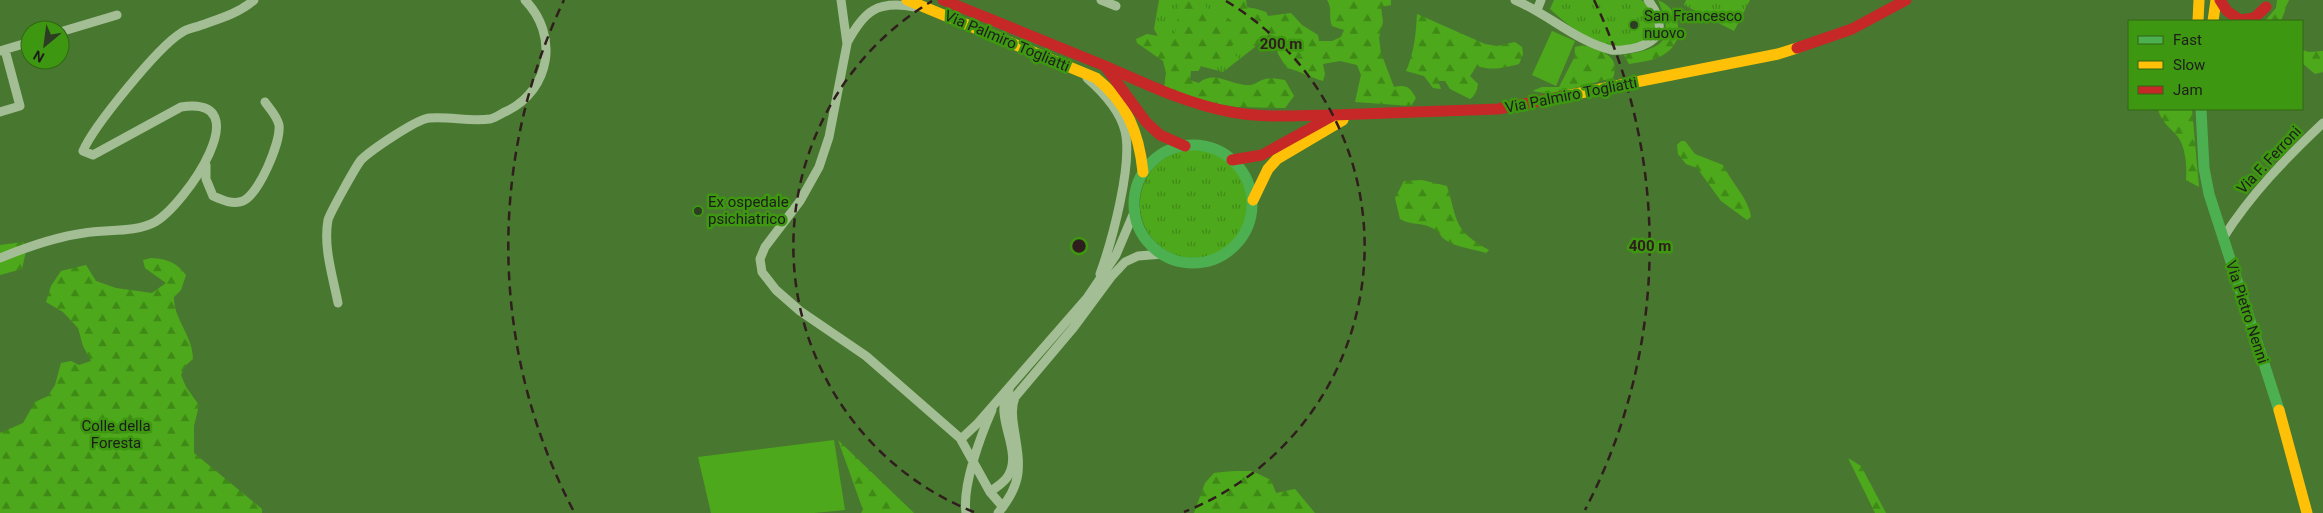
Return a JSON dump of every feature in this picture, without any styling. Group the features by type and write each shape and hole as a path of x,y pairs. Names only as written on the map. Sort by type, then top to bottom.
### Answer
{"street":[{"path":"0,258 39,243 83,233 152,224 165,216 178,203 206,163 216,134 217,123 212,114 191,106 181,107 93,155 83,151 87,142 106,117 169,42 181,32 239,11 254,0"},
{"path":"338,303 328,255 328,219 360,161 383,143 427,118 491,119 515,107 529,95 539,83 547,61 547,41 541,20 525,0"},
{"path":"841,0 847,44"},
{"name":"Via Palmiro Togliatti","path":"907,0 1096,78 1107,86 1126,111 1138,133 1143,172"},
{"name":"Via Palmiro Togliatti","path":"943,0 1177,97 1215,108 1250,115 1334,115 1498,109 1778,54 1852,29 1906,0"},
{"path":"1101,0 1116,6"},
{"path":"1515,0 1537,10 1582,39 1612,50 1631,49 1648,44 1657,36 1660,28 1658,17 1648,0"},
{"path":"1537,10 1541,0"},
{"path":"2198,20 2199,0"},
{"path":"2213,20 2216,0"},
{"path":"2220,0 2227,11 2240,20 2254,18 2267,4"},
{"path":"2260,20 2267,4"},
{"path":"936,12 901,5 884,6 870,11 859,20 847,44 829,137 819,167 800,201 764,247 760,259 762,272 776,290 800,311 866,356 961,439 973,464 1001,510 1017,482 1020,472 1013,419 1012,404 1015,397 1074,327 1111,277 1125,262 1138,256 1163,254"},
{"path":"70,29 117,15"},
{"path":"0,112 20,106 2,50 20,45"},
{"path":"1105,66 1146,122 1160,135 1185,146 1210,148 1232,160 1246,178 1253,200"},
{"path":"1080,72 1100,90 1117,112 1125,129 1128,149 1108,253 1096,284"},
{"path":"206,163 206,179 213,196 227,202 241,202 248,198 258,187 278,135 279,125 265,102"},
{"name":"Via Pietro Nenni","path":"2202,111 2204,168 2214,210 2282,418 2307,513"},
{"path":"1135,210 1143,235 1163,254 1183,262 1204,262 1230,251 1248,228 1253,200 1268,168 1277,159 1340,121 1370,114"},
{"name":"Via Palmiro Togliatti","path":"1232,160 1262,155 1334,115"},
{"name":"Via F. Ferroni","path":"2223,238 2236,217 2283,160 2323,124"},
{"path":"961,439 1068,322 1116,255 1135,210 1136,190 1143,172 1161,155 1185,146"},
{"name":"Via F. Ferroni","path":"2214,210 2222,215 2236,217"},
{"path":"990,492 1007,478 1011,470 1012,455 1004,406 1007,394 1016,380"},
{"path":"966,513 967,492 973,464 997,401"}],"green space":[{"path":"1159,0 1243,0 1243,6 1263,11 1255,47 1223,72 1170,58 1154,29"},
{"path":"1180,0 1204,0 1210,19 1218,14 1227,17 1234,23 1237,20 1229,7 1232,0 1246,0 1248,12 1253,8 1266,12 1268,16 1291,13 1302,25 1318,35 1319,41 1332,41 1341,37 1344,30 1332,26 1330,7 1327,0 1391,0 1391,5 1381,7 1383,22 1379,38 1381,53 1394,87 1407,87 1416,98 1411,106 1355,102 1361,75 1357,65 1340,61 1323,64 1325,74 1323,81 1287,68 1278,54 1275,38 1269,34 1255,47 1246,47 1240,41 1230,47 1238,59 1225,63 1203,62 1199,71 1191,71 1190,80 1199,83 1205,79 1217,78 1237,84 1251,85 1267,78 1285,80 1294,96 1285,108 1237,107 1202,102 1164,87 1166,73 1163,61 1137,43 1136,39 1147,34 1175,39"},
{"path":"1554,0 1641,0 1650,9 1655,18 1654,27 1644,42 1624,48 1612,47 1578,32 1564,21 1550,9"},
{"path":"1658,0 1666,4 1676,18 1678,34 1676,42 1671,49 1659,57 1629,64 1624,55 1649,49 1657,45 1666,34 1666,25"},
{"path":"1686,0 1750,0 1734,31 1684,5"},
{"path":"2277,0 2289,0 2281,20 2266,20 2276,8"},
{"path":"1417,14 1485,44 1497,46 1515,42 1522,47 1523,54 1519,64 1493,69 1477,66 1470,76 1478,84 1476,94 1470,99 1450,89 1445,81 1438,81 1441,89 1433,88 1424,76 1406,71 1413,51"},
{"path":"1552,31 1575,41 1556,86 1532,75"},
{"path":"1585,45 1603,52 1612,59 1615,70 1613,78 1551,94 1532,91 1542,87 1559,87 1574,58 1575,47"},
{"path":"2303,50 2323,51 2323,72 2315,74 2303,64"},
{"path":"2158,110 2192,110 2199,187 2186,180 2186,164 2181,141 2159,114"},
{"path":"1681,141 1685,141 1695,154 1723,165 1747,204 1751,217 1747,220 1721,201 1697,168 1686,164 1678,154 1677,145"},
{"path":"1194,150 1215,154 1232,166 1244,183 1248,204 1244,225 1232,242 1215,254 1194,258 1173,254 1156,242 1144,225 1140,204 1144,183 1156,166 1173,154"},
{"path":"1422,180 1447,186 1459,224 1469,237 1489,250 1486,253 1448,242 1433,228 1400,219 1395,198 1404,181"},
{"path":"23,242 26,251 22,269 0,275 0,245"},
{"name":"Colle della Foresta","path":"151,258 171,262 186,275 181,290 174,297 177,312 190,343 193,359 185,366 181,375 186,387 199,405 194,426 194,453 262,509 262,513 0,513 0,433 23,423 35,402 48,396 55,385 61,363 71,361 79,365 91,361 83,346 78,328 63,312 46,302 51,286 61,271 86,265 96,281 116,288 152,293 166,283 145,268 143,260"},
{"path":"834,440 845,510 814,513 711,513 698,457"},
{"path":"838,440 914,513 861,513 863,510"},
{"path":"1848,458 1861,466 1886,513 1875,513"},
{"path":"1252,471 1271,480 1276,493 1295,489 1315,513 1194,513 1205,483 1214,473"}],"traffic: fast":[{"path":"2201,110 2204,168 2209,194 2279,410"},
{"path":"1193,145 1205,146 1216,150 1235,162 1247,181 1251,192 1252,204 1251,216 1247,227 1235,246 1216,258 1205,262 1193,263 1181,262 1170,258 1151,246 1139,227 1135,216 1134,204 1135,192 1139,181 1151,162 1170,150 1181,146 1193,145"}],"traffic: slow":[{"path":"907,0 1096,78 1116,98 1130,120 1135,132 1143,172"},
{"path":"2198,20 2199,0"},
{"path":"2213,20 2216,0"},
{"path":"1565,96 1778,54 1797,48"},
{"path":"1253,200 1268,169 1277,159 1343,120"},
{"path":"2279,410 2307,513"}],"traffic: jam":[{"path":"943,0 1105,66 1146,122 1160,135 1185,146"},
{"path":"1797,48 1852,29 1906,0"},
{"path":"2220,0 2227,11 2240,20 2254,18 2266,7"},
{"path":"1105,66 1167,93 1231,112 1268,116 1331,115"},
{"path":"1232,160 1262,155 1334,115 1498,109 1565,96"}],"place":[{"name":"San Francesco nuovo","path":"1634,25"},
{"name":"Ex ospedale psichiatrico","path":"698,211"}]}
